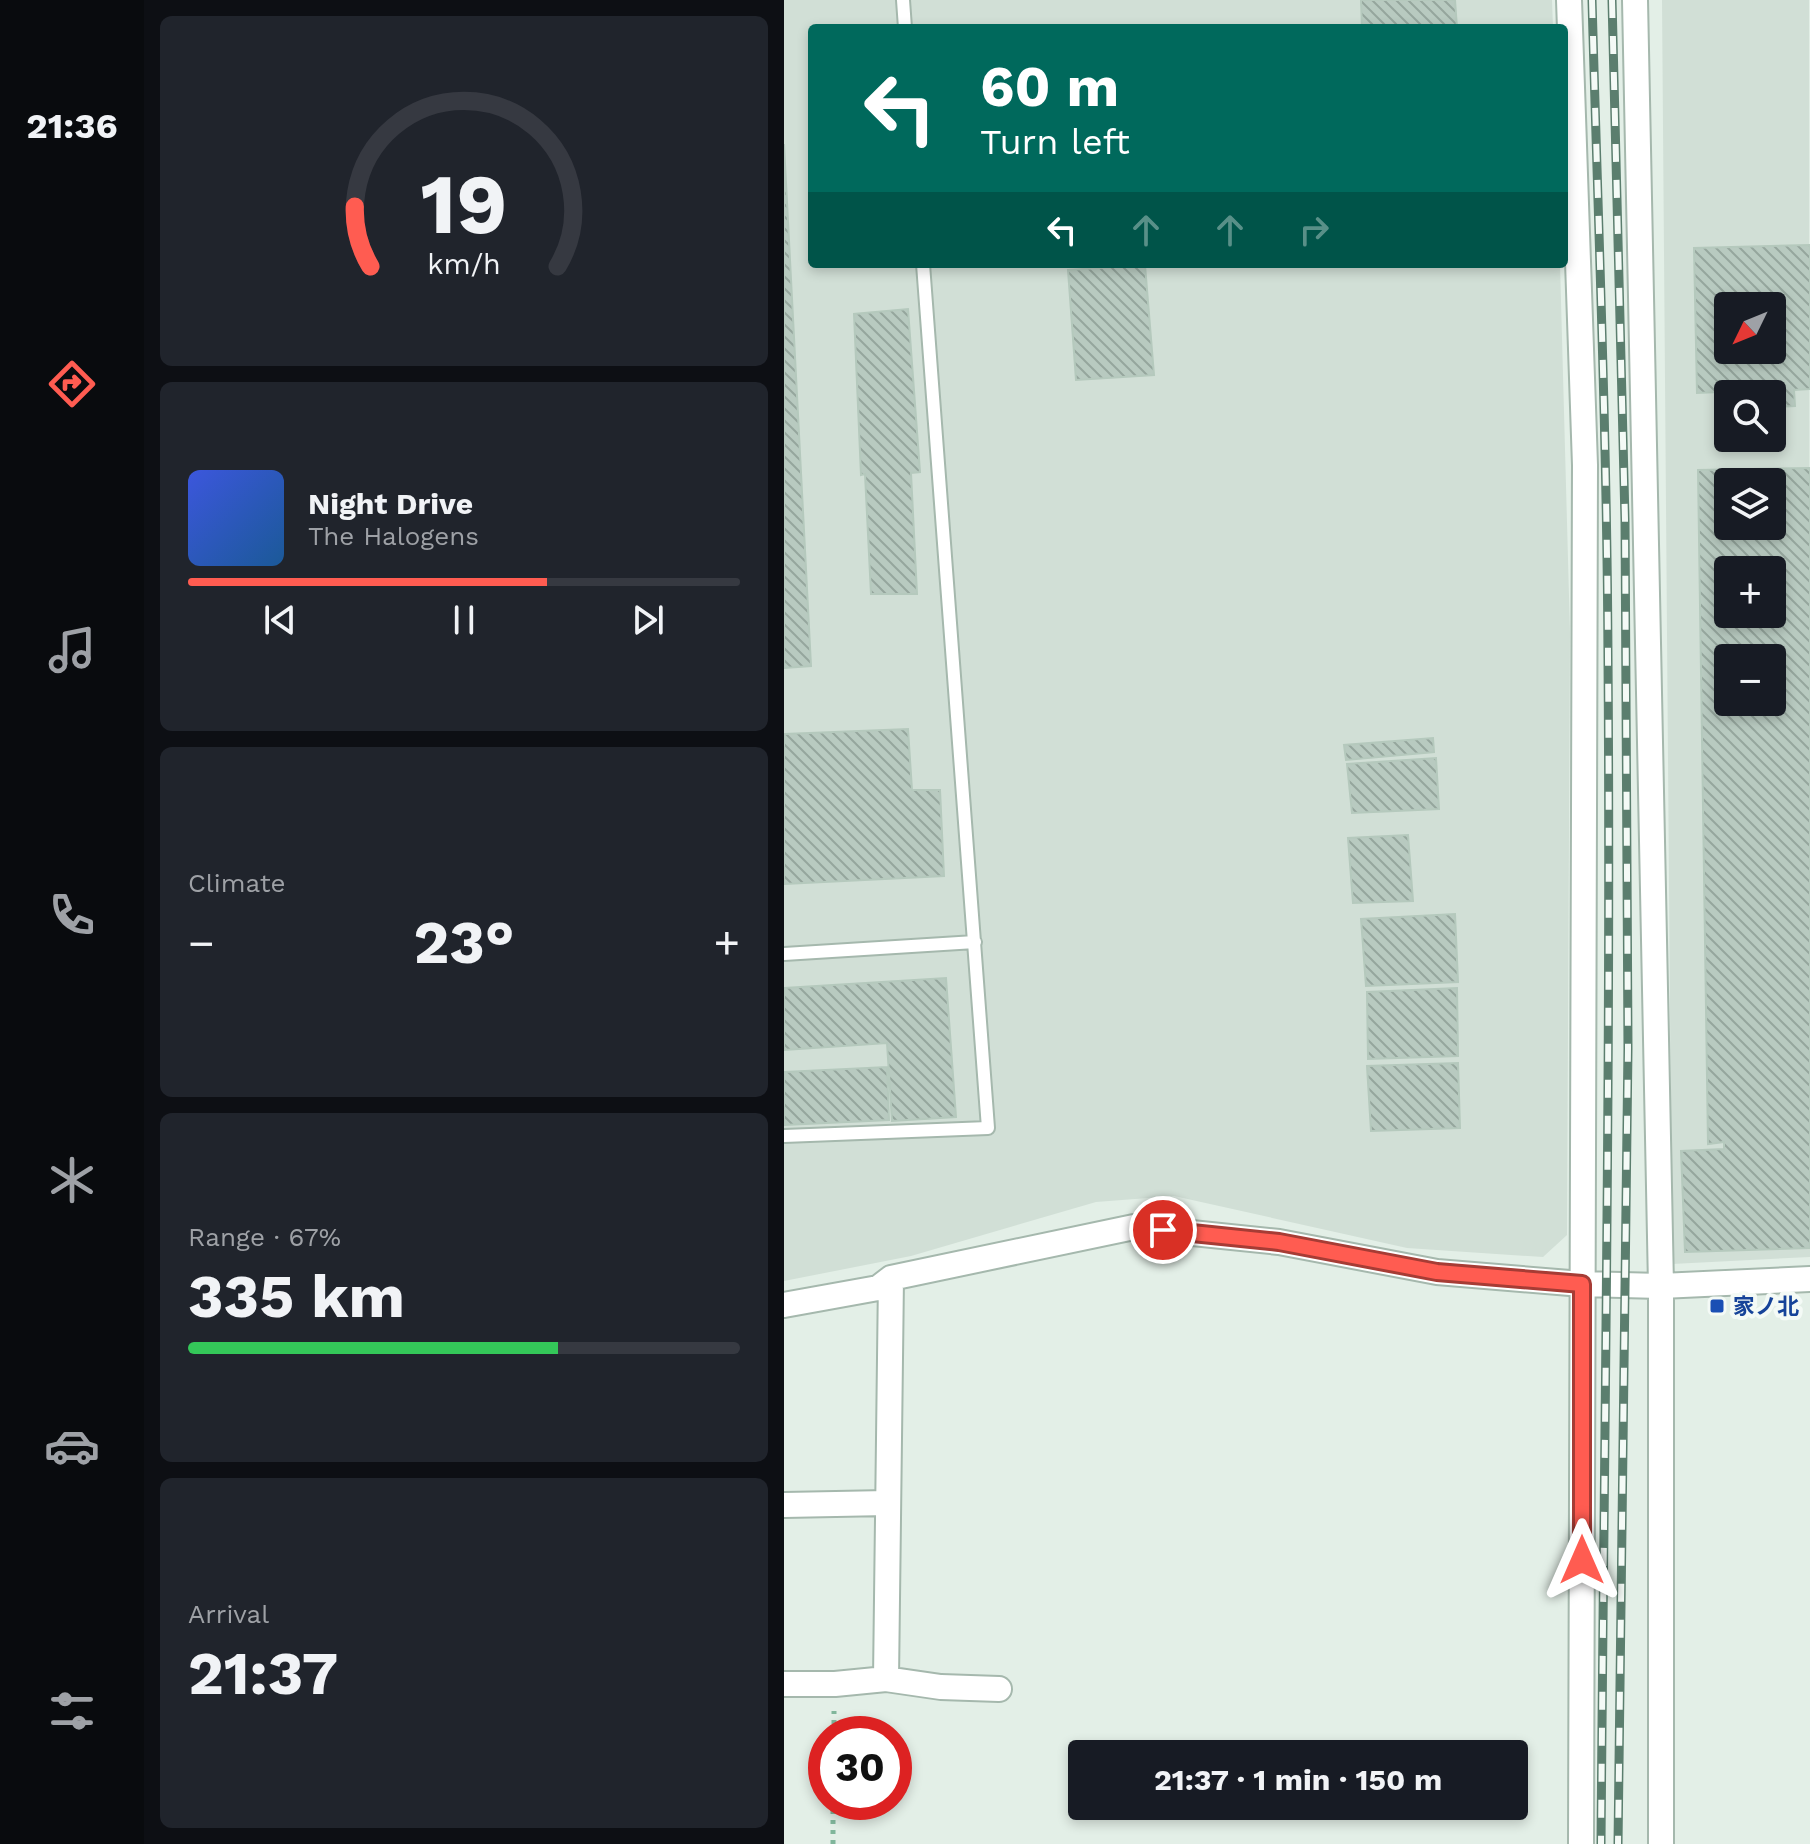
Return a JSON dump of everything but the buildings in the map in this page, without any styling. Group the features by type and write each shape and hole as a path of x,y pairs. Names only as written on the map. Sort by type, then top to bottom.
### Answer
{"street":[{"path":"1569,0 1585,465 1581,1844"},
{"path":"1635,0 1661,1286 1661,1844"},
{"path":"784,1305 878,1288 891,1278 1134,1227 1279,1242 1437,1272 1582,1284 1661,1286 1810,1279"},
{"path":"886,1679 891,1278"},
{"path":"784,1505 887,1503"},
{"path":"784,1684 835,1684 886,1679 941,1687 999,1689"}],"lane":[{"path":"903,0 905,24"},
{"path":"784,1136 988,1128 923,268"},
{"path":"784,954 975,942"}],"path":[{"path":"833,1820 833,1844"}],"shaded area":[{"path":"784,0 1552,0 1553,24 808,24 808,268 1560,268 1570,633 1567,1235 1543,1257 1407,1248 1174,1196 1096,1202 911,1256 784,1281"},
{"path":"1662,0 1809,0 1810,1257 1672,1264"}],"railway":[{"path":"1592,0 1604,411 1609,806 1601,1844"},
{"path":"1612,0 1625,520 1628,1048 1618,1844"}],"place":[{"name":"家ノ北","path":"1717,1306"}],"route":[{"path":"1163,1230 1279,1242 1437,1272 1582,1284 1582,1560"}]}
